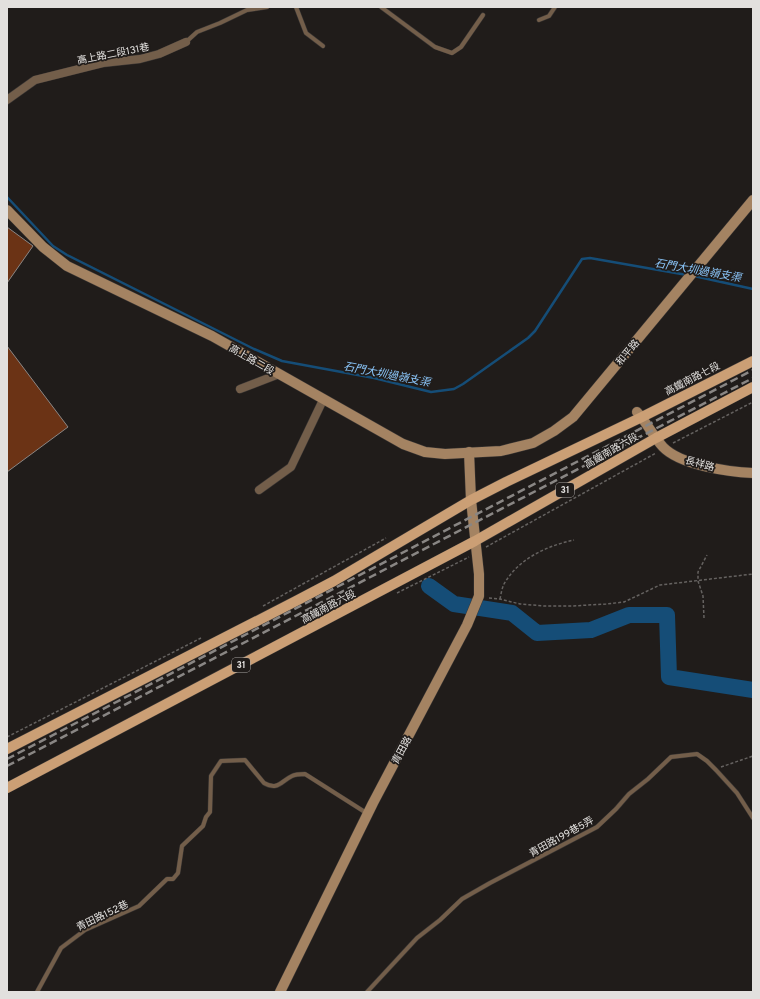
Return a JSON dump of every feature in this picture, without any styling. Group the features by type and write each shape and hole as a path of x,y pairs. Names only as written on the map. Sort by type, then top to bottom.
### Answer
{"main road":[{"name":"高鐵南路七段","path":"640,415 753,361"},
{"name":"31","path":"656,438 753,387"},
{"name":"高鐵南路六段","path":"7,749 334,581 471,500 640,415"},
{"name":"高鐵南路六段","path":"7,788 475,541 656,438"}],"street":[{"name":"高上路二段131巷","path":"7,100 35,80 104,63 140,59 159,54 186,42"},
{"name":"和平路","path":"469,452 501,452 533,443 554,431 572,417 753,200"},
{"name":"高上路二段","path":"7,210 43,247 67,266 212,336 403,444 425,452 445,454 469,452"},
{"path":"240,389 279,374"},
{"path":"259,490 291,467 323,400"},
{"name":"長祥路","path":"640,415 664,448 686,461 711,467 753,473"},
{"path":"469,452 471,500"},
{"name":"青田路","path":"280,992 368,814 467,626 477,600 479,574 471,500"}],"lane":[{"name":"高上路二段131巷","path":"186,42 197,32 247,10 267,7"},
{"path":"296,7 306,33 323,46"},
{"path":"381,7 435,47 452,53 461,47 483,15"},
{"path":"539,20 549,16 554,7"},
{"name":"青田路199巷5弄","path":"367,992 417,938 440,920 462,899 596,827 616,810 628,794 648,779 672,757 697,754 707,761 737,793 753,818"},
{"name":"青田路152巷","path":"38,992 61,948 85,930 139,906 167,879 173,879 178,873 182,846 203,826 206,817 210,812 211,776 221,761 245,760 267,785 279,785 293,775 305,774 368,814"}],"path":[{"path":"500,599 504,584 524,561 539,551 560,543 574,540"},
{"path":"704,618 703,596 698,581 698,572 707,555"},
{"path":"477,600 500,599 520,604 544,606 606,604 624,602 660,585 683,581 698,581 753,574"},
{"path":"716,770 753,756"}],"building":[{"path":"7,227 33,246 7,283"},
{"path":"7,346 68,427 7,472"}],"waterway":[{"name":"石門大圳過嶺支渠","path":"7,197 53,246 67,255 254,349 282,361 374,378 431,392 454,389 463,384 528,338 535,331 582,259 590,258 687,275"},
{"name":"石門大圳過嶺支渠","path":"694,276 753,289"},
{"path":"429,586 454,604 512,613 537,633 591,630 629,615 667,615 669,677 753,690"}],"railway":[{"path":"7,759 753,370"},
{"path":"7,766 753,378"}]}
